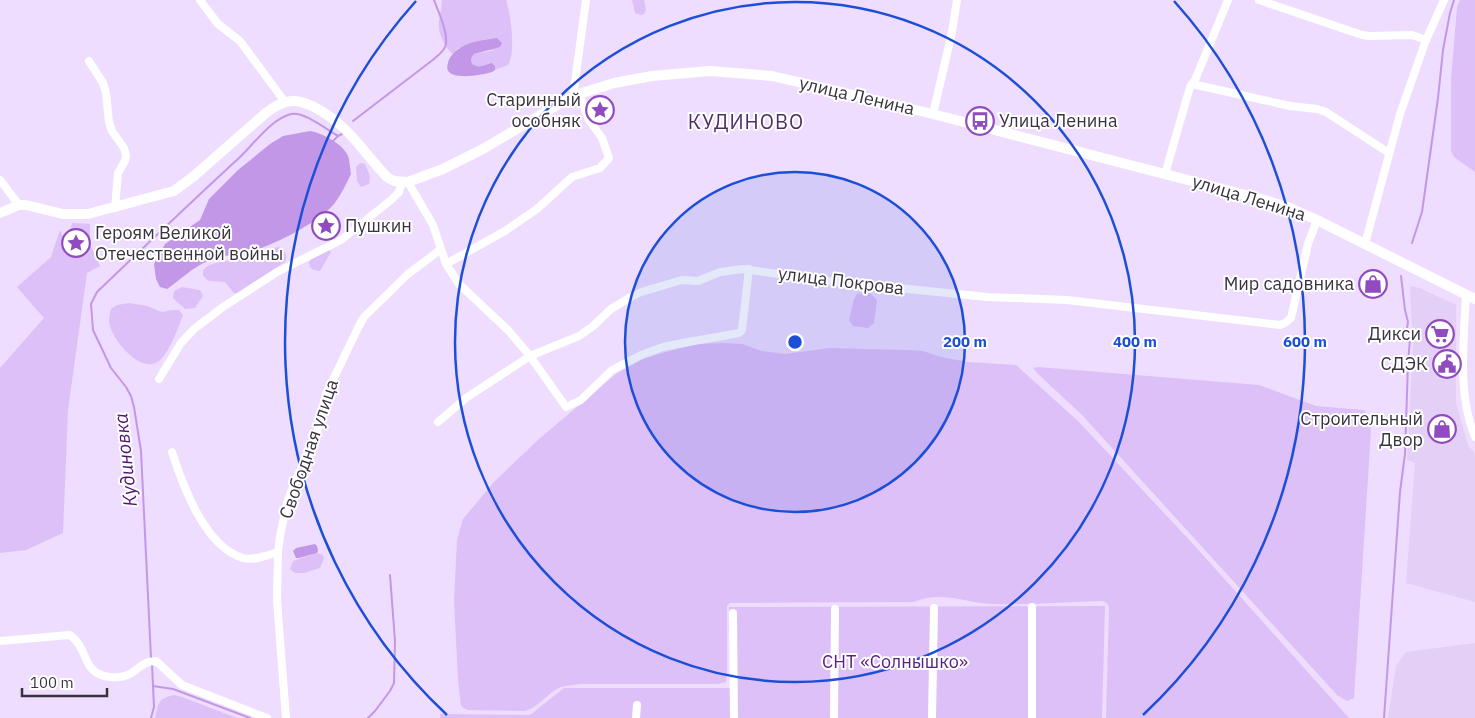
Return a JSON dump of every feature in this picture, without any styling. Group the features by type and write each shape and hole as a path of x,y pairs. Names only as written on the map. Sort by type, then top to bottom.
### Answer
{"main road":[{"name":"улица Ленина","path":"405,182 462,161 576,96 614,83 652,76 710,71 772,76 933,114 1261,198 1317,220 1471,297"},
{"path":"0,213 19,205 26,205 58,214 77,215 115,208 161,196 182,186 267,112 285,102 299,101 326,113 353,136 387,177 405,182"}],"street":[{"path":"200,0 218,24 240,41 285,102"},
{"path":"446,264 505,231 537,209 572,177 589,172 604,164 609,158 602,138 589,120 576,96 586,0"},
{"path":"933,114 952,32 957,0"},
{"path":"1165,174 1182,110 1228,0"},
{"path":"1260,0 1362,35 1412,36 1426,40"},
{"path":"1365,244 1403,105 1426,40 1444,0"},
{"path":"89,61 103,83 109,122 112,131 126,154 125,161 118,173 115,208"},
{"path":"1192,84 1282,105 1317,109 1326,112 1389,153"},
{"path":"0,180 19,205"},
{"path":"159,379 181,343 194,329 223,307 277,272 341,240 395,196 405,182 433,225 446,264 459,284 508,330 530,356 566,407 581,400 612,370 641,355 663,347 739,333 742,330 749,270"},
{"name":"улица Покрова","path":"438,422 466,398 530,356 579,336 592,327 611,309 641,292 682,280 698,281 720,272 749,270 820,280 987,297 1067,300 1280,325 1286,323 1291,318 1308,244 1317,220"},
{"name":"Свободная улица","path":"286,718 277,600 278,552 287,503 316,437 326,394 364,317 408,274 440,250"},
{"path":"1471,297 1464,348 1465,396 1466,411 1475,437"},
{"path":"172,452 181,477 203,524 218,541 235,554 244,558 252,559 278,552"},
{"path":"1032,607 1032,718"},
{"path":"932,718 934,608"},
{"path":"834,718 835,609"},
{"path":"733,613 734,718"},
{"path":"0,640 70,635 84,651 88,665 94,672 103,676 126,677 146,662 156,661 182,685 267,718"},
{"path":"636,718 637,706"}],"shaded area":[{"path":"497,38 502,43 500,47 474,54 471,59 472,64 477,66 492,63 495,66 495,70 492,72 464,76 451,73 448,69 448,63 454,52 460,48 473,42"},
{"path":"310,131 336,142 348,156 351,174 334,204 317,219 270,245 248,253 213,259 197,267 167,289 160,287 156,279 154,264 165,244 200,220 209,199 238,170 270,144 283,136"},
{"path":"1410,286 1420,288 1456,305 1456,403 1468,445 1475,454 1475,602 1406,583 1415,463 1407,460 1413,347"},
{"path":"315,544 317,546 317,553 296,558 293,551 296,548"},
{"path":"1475,643 1475,718 1388,718 1396,666 1406,652"}],"green space":[{"path":"442,0 506,0 510,15 512,43 508,65 495,70 495,66 489,64 480,67 472,64 471,59 474,54 495,50 458,48 453,54 442,39 439,30"},
{"path":"632,0 644,0 646,10 644,14 635,13"},
{"path":"1460,0 1475,0 1475,172 1454,157 1451,151 1451,79 1457,7"},
{"path":"360,163 365,164 370,176 369,184 361,187 357,181 356,167"},
{"path":"72,223 90,224 90,244 100,266 87,273 68,410 63,533 26,550 0,553 0,368 44,318 17,287 51,257 60,230 63,237 68,240"},
{"path":"278,247 285,253 285,262 237,293 234,293 225,282 209,281 203,276 203,270 208,266"},
{"path":"328,249 331,252 320,271 313,270 309,262 312,258"},
{"path":"182,287 200,290 203,296 195,308 185,309 173,298 174,291"},
{"path":"867,292 877,300 874,323 868,328 853,326 849,320 854,299 857,294"},
{"path":"129,303 147,306 162,312 179,310 183,315 164,356 153,364 136,360 121,345 111,328 109,316 111,309 117,305"},
{"path":"697,344 742,344 762,351 785,354 829,348 923,351 941,357 968,362 1016,365 1079,422 1193,544 1349,718 1106,718 1109,608 1107,603 1102,601 993,604 944,597 913,602 730,603 727,606 726,682 718,684 568,685 551,693 535,706 525,711 467,710 461,706 454,601 457,540 463,519 494,482 539,439 616,374 643,359 662,353"},
{"path":"1033,368 1259,385 1316,406 1364,410 1369,418 1371,431 1354,698 1347,701 1337,695 1082,415"},
{"path":"317,553 323,555 324,558 320,568 304,573 295,573 290,569 293,561"},
{"name":"СНТ «Солнышко»","path":"1105,606 1102,718 440,718 440,714 530,715 564,688 731,688 729,607"},
{"path":"174,695 237,718 155,718 160,702 164,698"}],"waterway":[{"name":"Кудиновка","path":"353,121 442,52 446,42 445,30 434,0"},
{"path":"1412,243 1422,212 1443,50 1454,0"},
{"name":"Кудиновка","path":"151,658 141,451 134,407 131,396 111,368 93,330 91,304 97,292 276,121 291,114 302,115 338,136 342,134"},
{"name":"Кудиновка","path":"333,141 338,136"},
{"path":"1384,718 1400,492 1405,454 1410,339 1401,276"},
{"path":"368,718 390,691 394,683 395,641 390,575"},
{"name":"Кудиновка","path":"151,718 154,707 152,664"},
{"path":"153,686 173,689 250,718"}],"place":[{"name":"Старинный особняк","path":"600,110"},
{"name":"Улица Ленина","path":"980,121"},
{"name":"Пушкин","path":"326,226"},
{"name":"Героям Великой Отечественной войны","path":"76,243"},
{"name":"Мир садовника","path":"1373,284"},
{"name":"Дикси","path":"1440,334"},
{"name":"СДЭК","path":"1447,364"},
{"name":"Строительный Двор","path":"1442,429"}],"district":[{"name":"КУДИНОВО","path":"746,122"}]}
